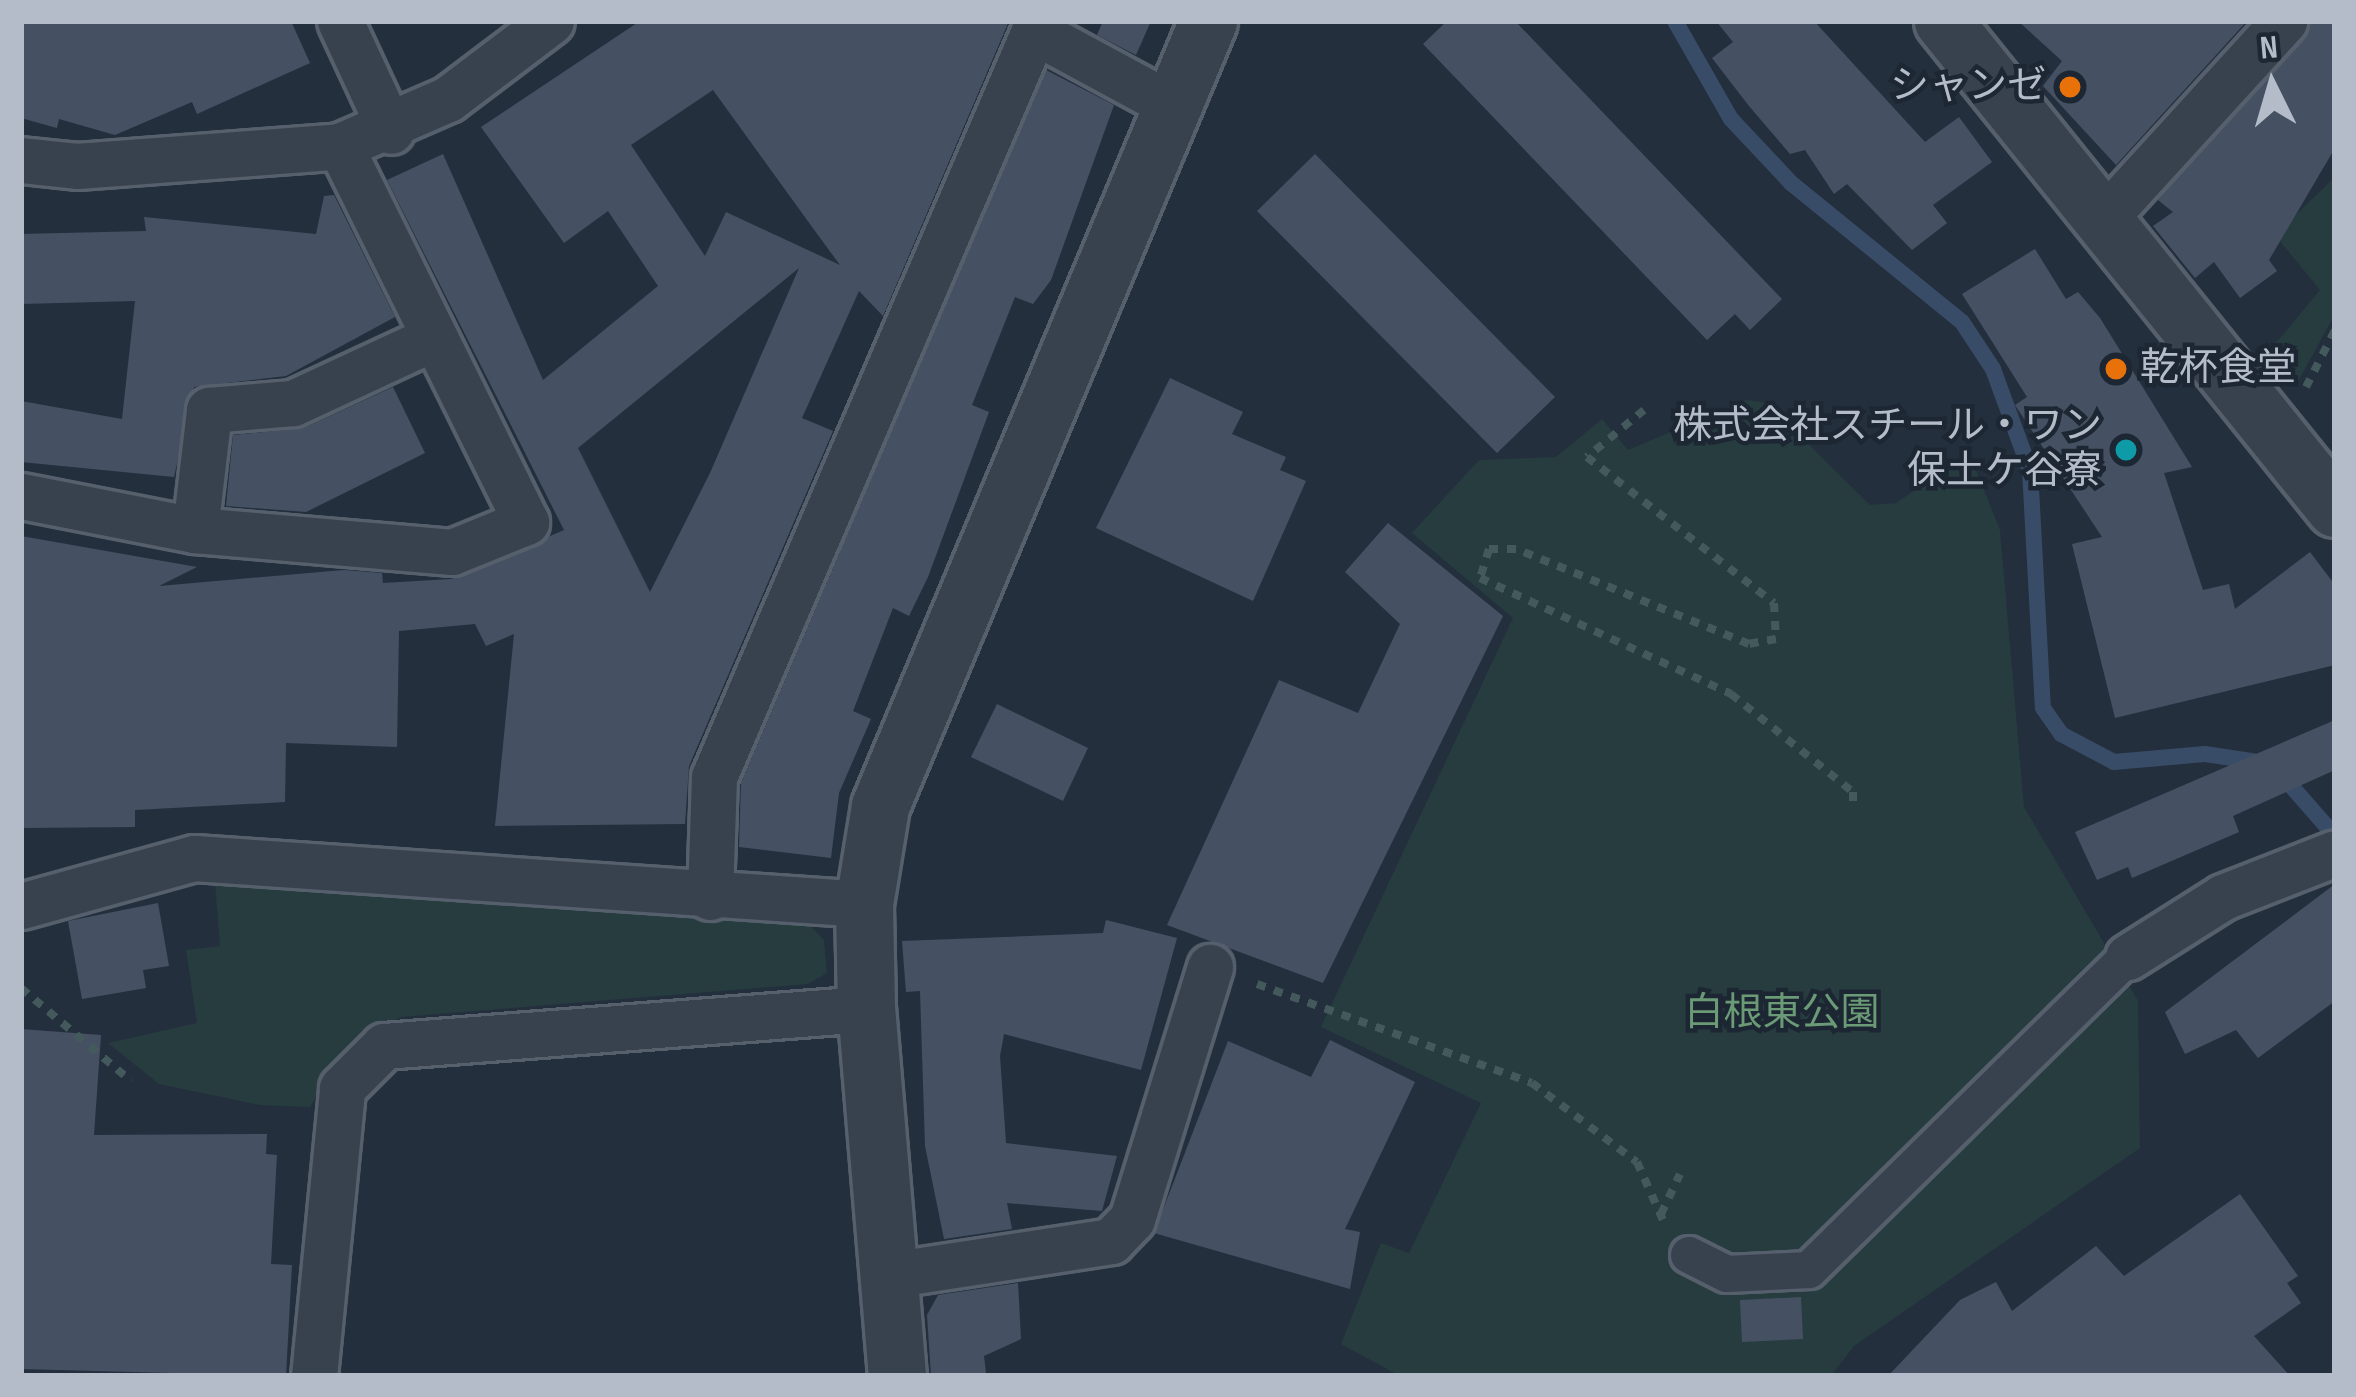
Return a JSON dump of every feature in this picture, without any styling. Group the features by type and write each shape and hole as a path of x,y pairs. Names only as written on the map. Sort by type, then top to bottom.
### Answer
{"street":[{"path":"340,21 391,131"},
{"path":"21,160 77,166 340,146 391,131 551,21"},
{"path":"897,1376 866,1009 864,904 904,738 1208,21"},
{"path":"1943,21 2107,215 2335,508"},
{"path":"2107,215 2284,21"},
{"path":"710,897 714,777 1034,32 1169,104"},
{"path":"21,496 195,530 452,552 526,522 340,146"},
{"path":"195,530 209,410 293,403 433,338"},
{"path":"1689,1255 1727,1274 1809,1270 2128,957 2223,897 2335,853"},
{"path":"21,906 194,858 864,904"},
{"path":"889,1275 1111,1241 1132,1219 1210,967"},
{"path":"314,1376 342,1088 384,1046 866,1009"}],"path":[{"path":"1643,410 1587,457 1774,603 1776,639 1749,644 1516,549 1490,549 1480,578 1731,694 1853,792 1853,810"},
{"path":"1210,967 1532,1083 1625,1150 1689,1255"},
{"path":"21,988 130,1081"},
{"path":"1660,1214 1680,1174"}],"green space":[{"path":"2335,177 2335,314 2295,387 2266,355 2320,290 2275,235"},
{"name":"白根東公園","path":"1746,400 1767,403 1870,505 1896,503 1969,453 2000,530 2024,807 2138,1001 2140,1148 1854,1346 1831,1376 1400,1376 1341,1344 1381,1243 1409,1253 1481,1103 1321,1027 1513,618 1412,533 1479,460 1556,457 1602,419 1628,450"},
{"path":"215,882 806,921 824,940 827,973 808,984 401,1017 344,1052 310,1107 260,1105 159,1084 108,1043 197,1023 186,950 220,946"}],"building":[{"path":"21,21 291,21 310,63 197,114 192,102 115,135 59,119 57,128 21,118"},
{"path":"640,21 1009,21 883,316 859,291 802,418 833,431 689,766 685,824 495,826 514,634 486,646 475,624 399,631 397,747 286,743 285,802 135,810 135,827 21,828 21,536 197,567 159,586 344,570 382,573 383,583 451,579 564,530 387,180 443,154 543,380 658,286 608,211 564,243 481,127","holes":["713,90 815,231 840,265 726,212 705,256 631,145","799,268 710,473 650,592 578,448"]},
{"path":"1103,21 1151,21 1136,55 1097,35"},
{"path":"1447,21 1515,21 1782,299 1750,330 1735,314 1707,340 1423,44"},
{"path":"1716,21 1814,21 1925,142 1959,117 1992,162 1933,205 1947,223 1912,250 1847,184 1834,194 1805,150 1790,154 1712,58 1733,42"},
{"path":"2018,21 2247,21 2116,165 2043,86 2062,61"},
{"path":"2310,21 2335,21 2335,148 2269,260 2277,271 2240,298 2214,262 2195,278 2153,226 2173,212 2158,200"},
{"path":"1046,70 1114,105 1051,280 1033,304 1015,297 972,405 989,412 928,577 909,616 893,608 853,711 871,719 839,793 831,858 739,847 741,783"},
{"path":"1315,154 1555,397 1497,453 1257,211"},
{"path":"334,195 395,317 286,376 194,387 174,477 21,462 21,401 122,419 135,301 21,304 21,234 146,231 144,217 316,234 324,196"},
{"path":"2035,249 2066,299 2078,292 2100,318 2192,467 2164,473 2203,590 2229,584 2235,609 2310,552 2335,585 2335,665 2115,718 2072,544 2102,537 2015,405 2027,397 1962,294"},
{"path":"1170,378 1243,412 1232,434 1286,457 1280,470 1306,481 1253,601 1096,528"},
{"path":"393,387 425,453 306,512 226,506 233,435 304,428"},
{"path":"1388,523 1503,616 1323,983 1167,925 1279,680 1358,713 1400,624 1345,572"},
{"path":"997,704 1088,748 1063,801 971,757"},
{"path":"2335,720 2335,770 2233,816 2239,832 2132,878 2128,867 2097,880 2075,832"},
{"path":"2335,884 2335,1001 2258,1058 2236,1030 2185,1054 2165,1012"},
{"path":"158,903 169,966 143,970 146,988 82,999 68,921"},
{"path":"1106,920 1177,938 1141,1070 1004,1034 1000,1056 1006,1143 1117,1156 1102,1211 1007,1203 1012,1229 944,1239 925,1146 920,991 906,992 902,941 1103,933"},
{"path":"21,1029 101,1035 94,1135 267,1134 266,1154 277,1155 271,1264 292,1265 286,1376 21,1369"},
{"path":"1330,1040 1415,1082 1345,1229 1360,1232 1350,1289 1154,1233 1228,1041 1311,1077"},
{"path":"2240,1194 2298,1276 2287,1283 2301,1303 2254,1336 2290,1376 1888,1376 1960,1300 1996,1282 2012,1311 2096,1246 2124,1276"},
{"path":"1018,1283 1021,1339 984,1356 986,1373 931,1376 927,1315 938,1295"},
{"path":"1801,1297 1803,1339 1742,1342 1740,1300"}],"waterway":[{"path":"1675,21 1731,119 1791,183 1962,322 1993,369 2030,470 2043,708 2061,734 2114,762 2205,754 2272,764 2335,836"}],"place":[{"name":"シャンゼ","path":"2070,87"},
{"name":"乾杯食堂","path":"2116,369"},
{"name":"株式会社スチール・ワン 保土ケ谷寮","path":"2126,450"}]}
